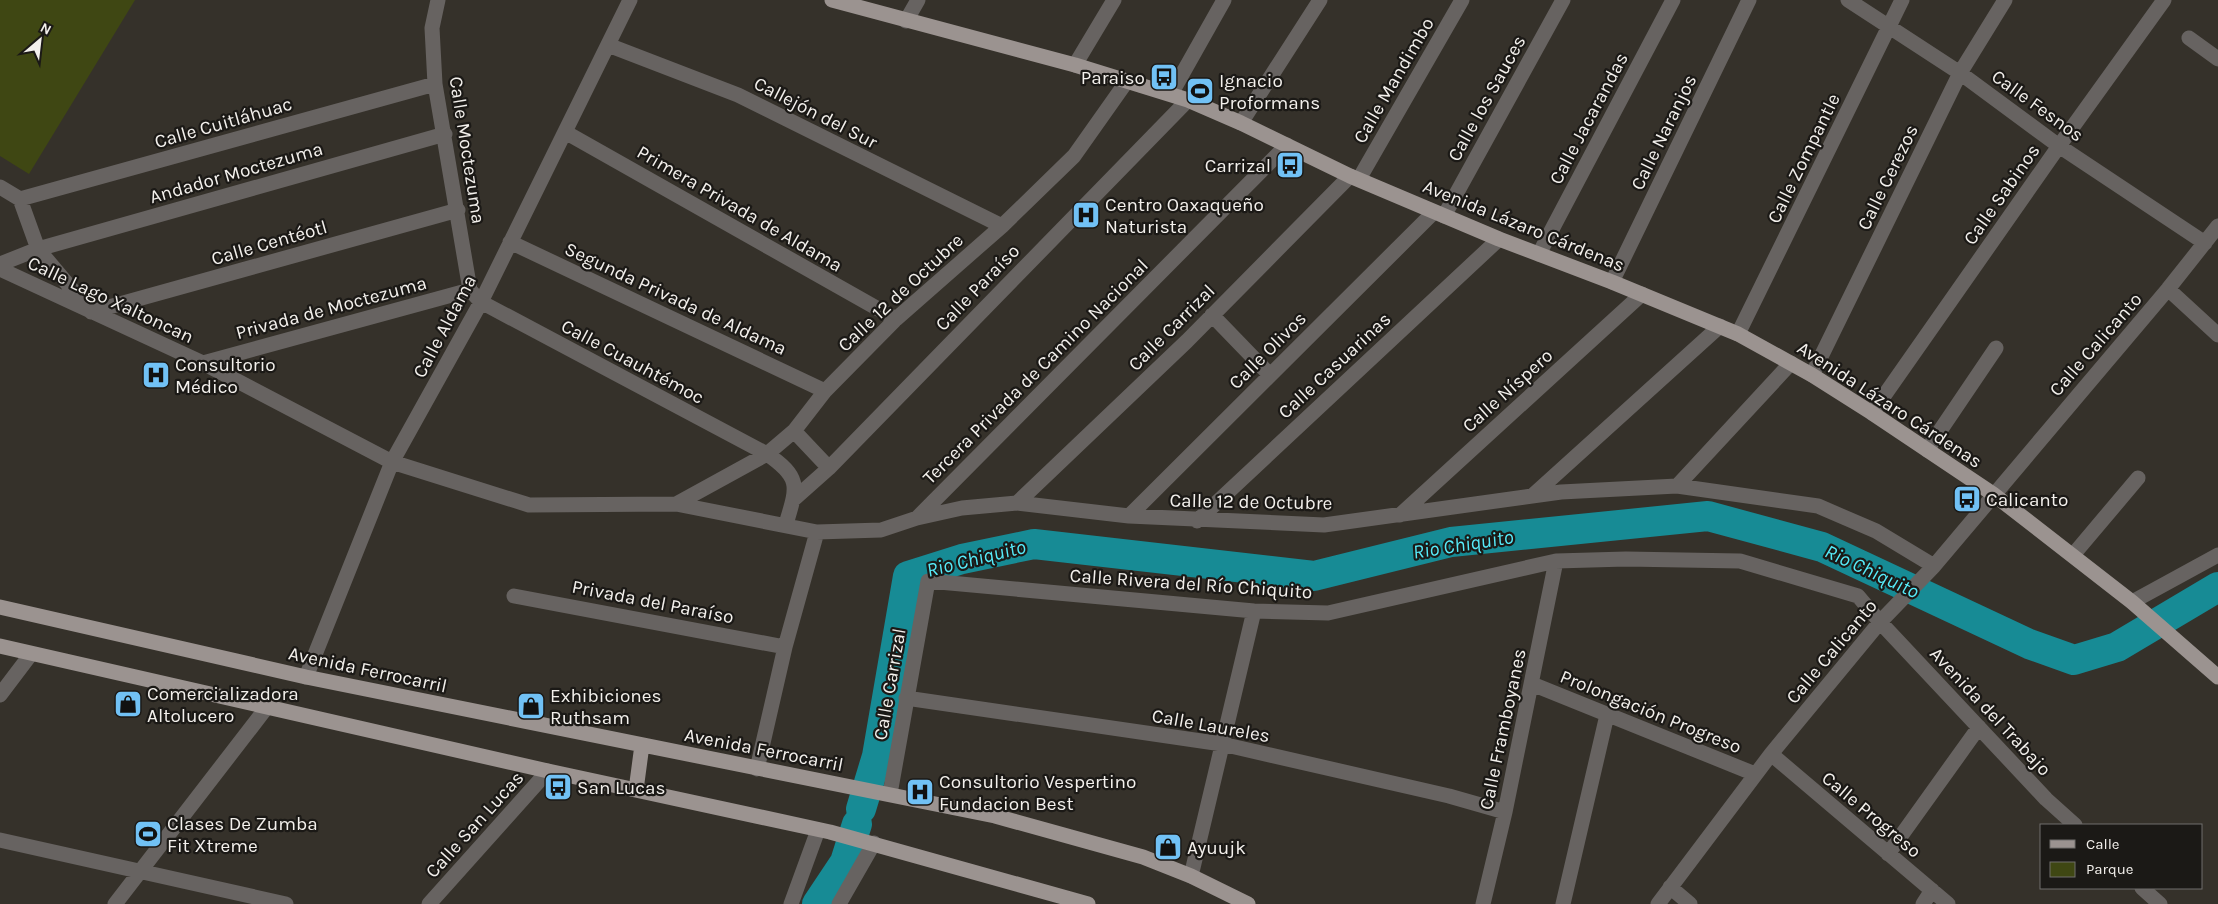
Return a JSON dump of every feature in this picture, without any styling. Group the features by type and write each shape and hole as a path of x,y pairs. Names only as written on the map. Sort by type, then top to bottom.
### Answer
{"main road":[{"name":"Avenida Lázaro Cárdenas","path":"832,0 1075,64 1188,100 1354,178 1499,239 1612,282 1738,334 1812,375 1993,494 2073,554 2137,606 2218,677"},
{"name":"Avenida Ferrocarril","path":"0,607 306,677 995,816 1143,857 1191,876 1248,904"},
{"path":"0,646 548,771 824,831 1088,904"},
{"path":"636,790 642,746"}],"street":[{"name":"Calle Moctezuma","path":"438,0 432,28 436,84 470,290"},
{"name":"Calle Aldama","path":"306,677 392,462 481,302 630,0"},
{"path":"906,20 918,0"},
{"path":"1075,64 1114,0"},
{"path":"1171,94 1224,0"},
{"path":"1240,123 1320,0"},
{"name":"Calle Mandimbo","path":"1354,178 1462,0"},
{"name":"Calle los Sauces","path":"1439,214 1563,0"},
{"name":"Calle Jacarandas","path":"1539,254 1672,0"},
{"name":"Calle Naranjos","path":"1612,282 1749,0"},
{"name":"Calle Fesnos","path":"1848,0 1960,73 2059,146 2205,243"},
{"name":"Calle Zompantle","path":"1738,334 1902,0"},
{"name":"Calle Cerezos","path":"1812,375 1960,73 2005,0"},
{"name":"Calle Sabinos","path":"1872,413 2164,0"},
{"path":"2189,38 2218,59"},
{"name":"Callejón del Sur","path":"608,44 738,95 1002,226"},
{"name":"Calle 12 de Octubre","path":"676,504 768,454 794,431 825,391 896,319 1002,226 1074,156 1126,81"},
{"name":"Calle Cuitláhuac","path":"20,199 436,84"},
{"name":"Calle Paraíso","path":"793,500 829,468 1188,100"},
{"name":"Primera Privada de Aldama","path":"565,132 896,319"},
{"name":"Andador Moctezuma","path":"38,249 445,134"},
{"name":"Tercera Privada de Camino Nacional","path":"918,518 1287,146"},
{"name":"Calle Carrizal","path":"1017,503 1354,178"},
{"path":"0,187 20,199 38,249 91,312"},
{"name":"Calle Centéotl","path":"91,312 458,210"},
{"name":"Calle Olivos","path":"1128,516 1270,375 1439,214"},
{"name":"Calle Calicanto","path":"1658,904 1755,774 1880,622 1934,566 2168,289 2218,226"},
{"name":"Calle Casuarinas","path":"1197,521 1499,239"},
{"name":"Segunda Privada de Aldama","path":"510,242 825,391"},
{"path":"0,264 38,249"},
{"name":"Calle Lago Xaltoncan","path":"0,269 202,363 392,462"},
{"path":"2168,289 2218,335"},
{"path":"470,290 481,302"},
{"name":"Privada de Moctezuma","path":"202,363 470,290"},
{"name":"Calle Níspero","path":"1400,515 1642,294"},
{"name":"Calle Cuauhtémoc","path":"481,302 768,454 792,475 795,485 793,500"},
{"path":"1212,315 1270,375"},
{"path":"1532,496 1720,326"},
{"path":"1927,450 1996,348"},
{"path":"1677,486 1791,364"},
{"path":"794,431 829,468"},
{"name":"Calle 12 de Octubre","path":"392,462 529,505 676,504 786,524 817,532 881,530 918,518 962,508 1017,503 1128,516 1324,526 1561,492 1677,486 1818,506 1876,531 1934,566"},
{"path":"2073,554 2138,478"},
{"path":"786,524 793,500"},
{"path":"756,769 785,647 817,532"},
{"path":"2137,606 2218,555"},
{"name":"Calle Rivera del Río Chiquito","path":"928,581 1254,611 1328,613 1556,561 1626,559 1740,561 1858,596 1880,622"},
{"name":"Calle Framboyanes","path":"1483,904 1506,812 1556,561"},
{"name":"Calle Carrizal","path":"885,793 906,698 928,581"},
{"name":"Privada del Paraíso","path":"514,596 785,647"},
{"path":"1191,876 1254,611"},
{"name":"Avenida del Trabajo","path":"1880,622 2046,798 2074,824"},
{"path":"0,695 31,654"},
{"name":"Prolongación Progreso","path":"1532,684 1755,774"},
{"name":"Calle Laureles","path":"906,698 1222,744 1449,796 1506,812"},
{"path":"115,904 267,707"},
{"path":"1563,904 1607,715"},
{"path":"1888,854 1979,727"},
{"name":"Calle Progreso","path":"1771,754 1948,904"},
{"name":"Calle San Lucas","path":"429,904 548,771"},
{"path":"791,904 824,831"},
{"path":"0,840 286,904"},
{"path":"839,904 868,842"},
{"path":"1670,887 1690,904"},
{"path":"2143,889 2160,904"},
{"path":"1923,904 1932,890"}],"green space":[{"path":"0,0 135,0 29,174 0,156"}],"waterway":[{"name":"Rio Chiquito","path":"861,809 877,756 908,576 962,559 1034,544 1314,576 1451,542 1708,516 1822,547 2029,644 2074,660 2117,647 2218,587"},
{"name":"Rio Chiquito","path":"817,904 845,862 857,824"}],"place":[{"name":"Paraiso","path":"1164,77"},
{"name":"Ignacio Proformans","path":"1200,91"},
{"name":"Carrizal","path":"1290,165"},
{"name":"Centro Oaxaqueño Naturista","path":"1086,215"},
{"name":"Consultorio Médico","path":"156,375"},
{"name":"Calicanto","path":"1967,499"},
{"name":"Comercializadora Altolucero","path":"128,704"},
{"name":"Exhibiciones Ruthsam","path":"531,706"},
{"name":"San Lucas","path":"558,787"},
{"name":"Consultorio Vespertino Fundacion Best","path":"920,792"},
{"name":"Clases De Zumba Fit Xtreme","path":"148,834"},
{"name":"Ayuujk","path":"1168,847"}]}
